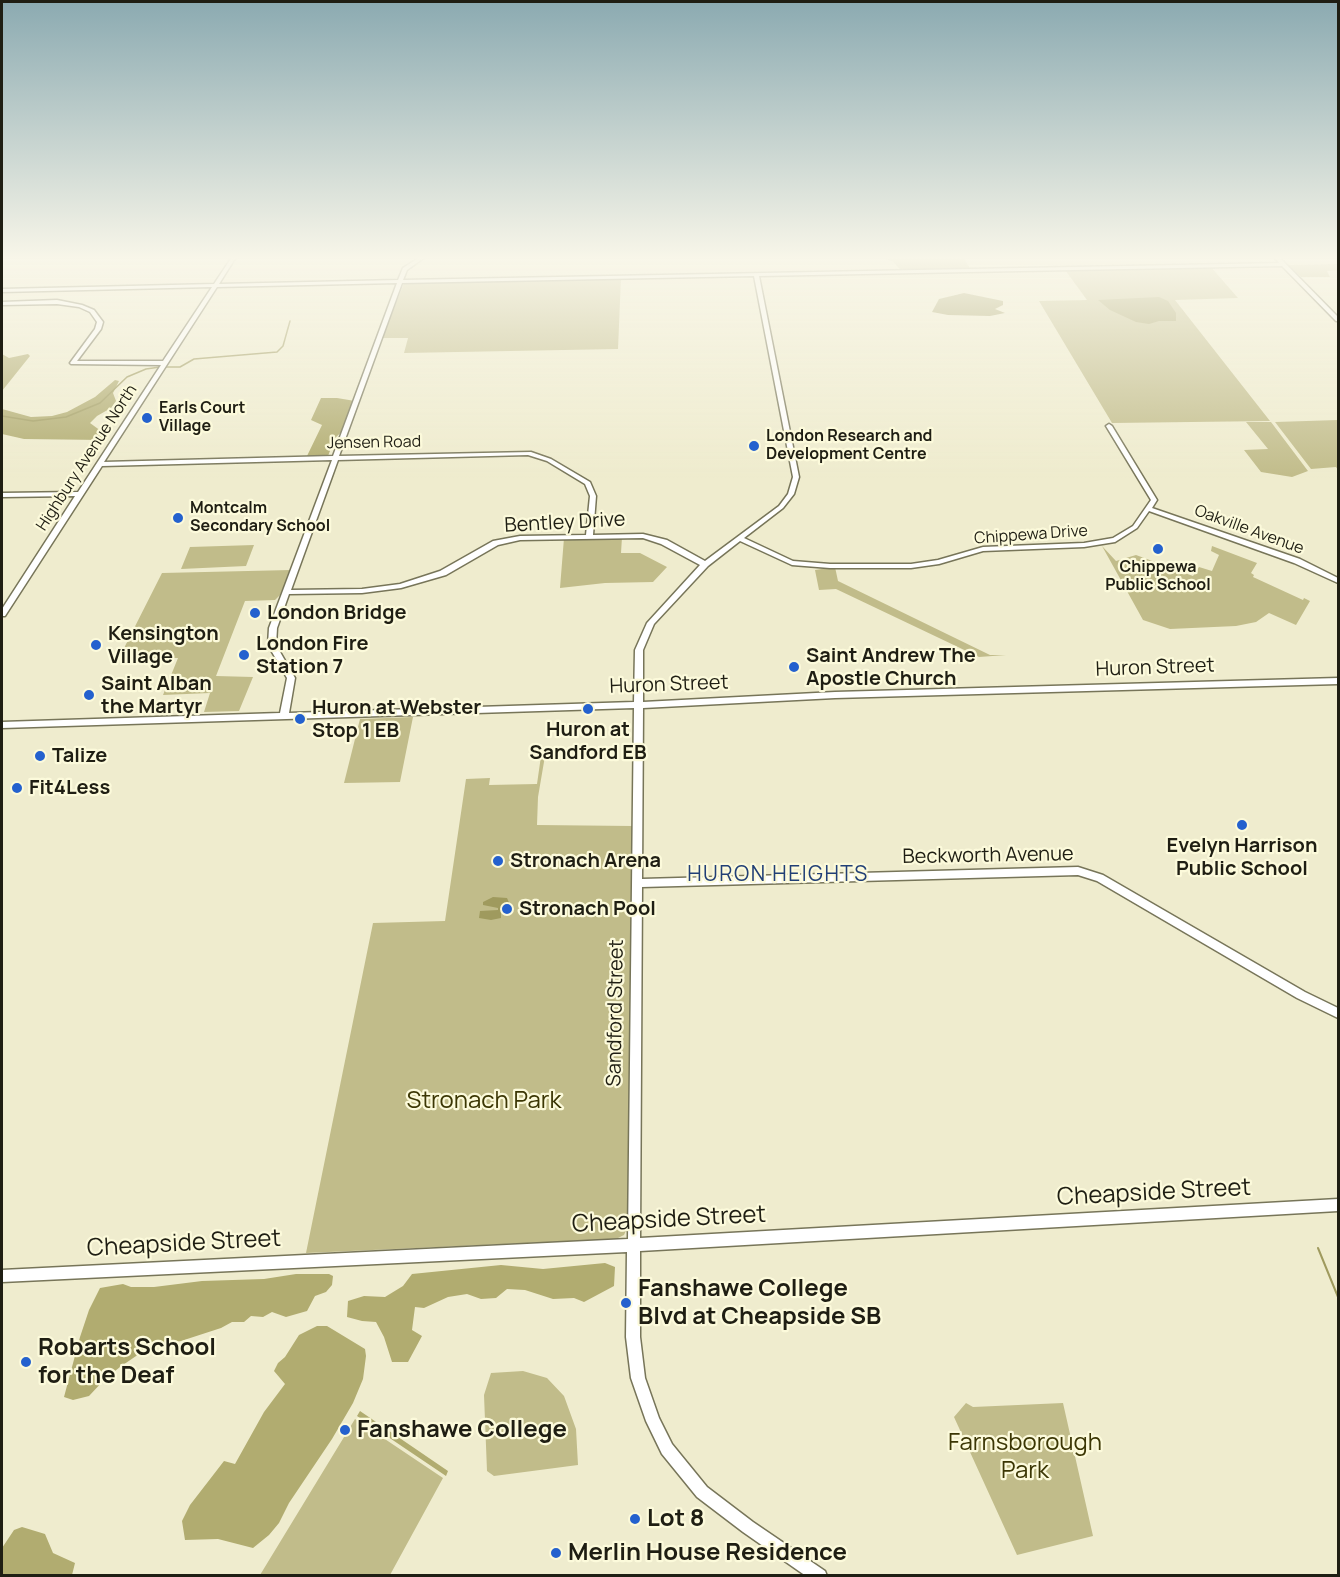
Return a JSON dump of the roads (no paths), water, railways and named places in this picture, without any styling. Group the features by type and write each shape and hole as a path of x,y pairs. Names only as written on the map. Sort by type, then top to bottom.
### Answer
{"street":[{"path":"97,331 73,363 165,363"},
{"name":"Highbury Avenue North","path":"2,614 186,331"},
{"path":"284,715 291,678 272,645 273,628 383,331"},
{"name":"Sandford Street","path":"767,331 796,477 791,494 781,507 705,564 651,623 639,650 633,1337 638,1378 653,1421 667,1449 702,1492 748,1527 820,1575"},
{"path":"1109,426 1150,491 1154,500 1149,509"},
{"name":"Jensen Road","path":"99,464 516,452 540,456 588,483 593,496 589,536"},
{"path":"2,495 79,494"},
{"name":"Chippewa Drive","path":"740,539 785,560 809,566 911,566 939,562 983,549 1100,544 1128,533 1149,509"},
{"name":"Oakville Avenue","path":"1149,509 1297,561 1338,581"},
{"name":"Bentley Drive","path":"286,592 387,589 443,573 489,546 504,540 536,537 654,538 705,564"},
{"name":"Huron Street","path":"2,725 638,705 835,695 1338,681"},
{"name":"Beckworth Avenue","path":"637,883 1078,871 1100,878 1301,995 1338,1012"},
{"name":"Cheapside Street","path":"2,1276 633,1245 1338,1206"}],"waterway":[{"path":"165,367 180,367 194,359 277,352 283,346 287,331"},
{"path":"2,416 33,421 66,417 100,403 127,377 146,369 160,367"},
{"path":"1318,1248 1338,1297"}],"place":[{"name":"Earls Court Village","path":"147,418"},
{"name":"London Research and Development Centre","path":"754,446"},
{"name":"Montcalm Secondary School","path":"178,518"},
{"name":"Chippewa Public School","path":"1158,549"},
{"name":"London Bridge","path":"255,613"},
{"name":"Kensington Village","path":"96,645"},
{"name":"London Fire Station 7","path":"244,655"},
{"name":"Saint Andrew The Apostle Church","path":"794,667"},
{"name":"Saint Alban the Martyr","path":"89,695"},
{"name":"Huron at Sandford EB","path":"588,709"},
{"name":"Huron at Webster Stop 1 EB","path":"300,719"},
{"name":"Talize","path":"40,756"},
{"name":"Fit4Less","path":"17,788"},
{"name":"Evelyn Harrison Public School","path":"1242,825"},
{"name":"Stronach Arena","path":"498,861"},
{"name":"Stronach Pool","path":"507,909"},
{"name":"Fanshawe College Blvd at Cheapside SB","path":"626,1303"},
{"name":"Robarts School for the Deaf","path":"26,1362"},
{"name":"Fanshawe College","path":"345,1430"},
{"name":"Lot 8","path":"635,1519"},
{"name":"Merlin House Residence","path":"556,1553"}],"district":[{"name":"HURON HEIGHTS","path":"778,875"}],"park label":[{"name":"Stronach Park","path":"484,1101"},
{"name":"Farnsborough Park","path":"1025,1457"}]}
